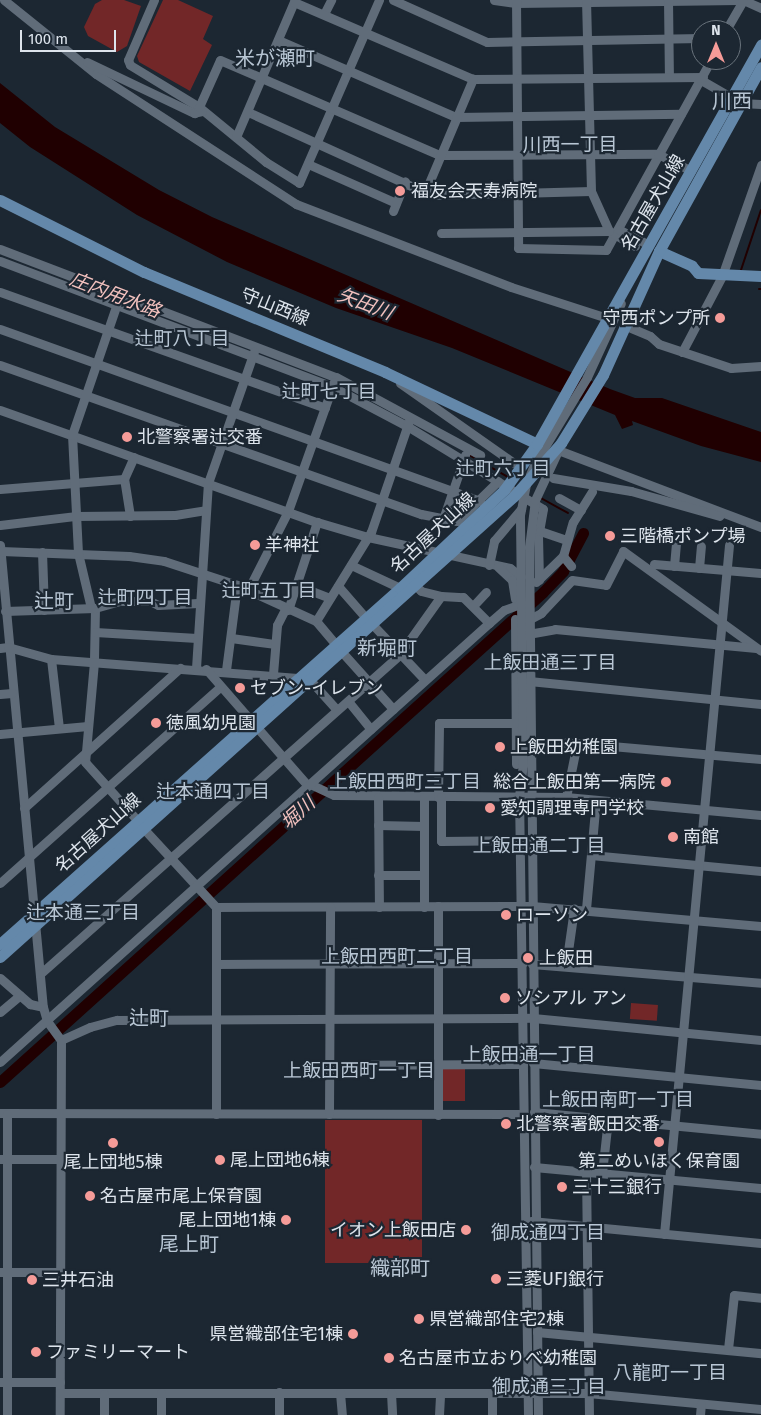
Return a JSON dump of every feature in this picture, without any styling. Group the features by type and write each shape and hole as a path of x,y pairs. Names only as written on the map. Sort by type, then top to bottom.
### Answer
{"main road":[{"name":"名古屋犬山線","path":"253,724 297,678 338,648 415,585 539,440 658,252 736,100 761,45"},
{"name":"名古屋犬山線","path":"369,621 400,588 514,496 545,474 603,375 614,324 632,274 658,252 691,171 736,100 761,67"},
{"name":"守山西線","path":"0,200 144,272 385,372 539,440"},
{"path":"658,252 692,266 694,271 722,276 761,276"},
{"name":"名古屋犬山線","path":"0,944 253,724 310,680 338,648"},
{"name":"名古屋犬山線","path":"0,957 35,926 140,824"}],"street":[{"path":"4,0 72,57 182,132 296,204 494,281 614,324 682,352 737,369 761,366"},
{"path":"154,0 128,60 130,65 201,109 299,183 379,0"},
{"path":"324,14 331,0"},
{"path":"393,0 407,3 488,42 691,38"},
{"path":"494,0 516,2 738,0"},
{"path":"732,20 743,0 761,8"},
{"path":"586,1 588,153 591,191 614,232 635,246"},
{"path":"668,1 669,77"},
{"path":"236,137 294,2 473,80 669,77 702,79 736,100 761,104"},
{"path":"516,2 518,248 606,250 614,232 706,70"},
{"path":"278,40 456,117 681,114"},
{"path":"72,57 136,83 194,113 201,109 220,60 440,155 658,154 691,171"},
{"path":"426,190 473,80"},
{"path":"248,112 426,190 431,194 591,191"},
{"path":"308,164 394,207 405,181"},
{"path":"682,352 722,276 761,165"},
{"path":"441,233 518,231 614,232 658,252"},
{"path":"0,249 47,266 252,356 333,387 465,456 480,455"},
{"path":"0,261 256,346 336,377 411,417 465,456 501,486 543,509 540,531 539,580"},
{"path":"43,276 47,266"},
{"path":"0,292 325,408"},
{"path":"119,299 72,435 78,553 93,608 95,632 85,762 212,904 216,964 216,1114"},
{"path":"520,781 522,765 523,498 535,463 587,377 614,324"},
{"path":"0,329 480,501"},
{"path":"196,668 198,603 208,483 256,346"},
{"path":"0,365 302,472 443,519 457,522 480,501 501,486"},
{"path":"385,372 520,462"},
{"path":"248,590 288,511 336,377"},
{"path":"0,410 317,522 368,538 518,572 529,590"},
{"path":"316,621 368,538 380,499 411,417"},
{"path":"561,445 761,527"},
{"path":"443,519 465,456"},
{"path":"130,516 124,479 134,457"},
{"path":"493,566 494,541 531,504 545,474 630,491 761,527"},
{"path":"0,489 124,479"},
{"path":"529,590 566,560 566,540 592,490"},
{"path":"559,498 580,510"},
{"path":"531,504 528,634 532,906 528,963 528,1018 523,1064 524,1114 537,1332 538,1415"},
{"path":"0,526 76,516 175,515 206,510"},
{"path":"273,674 277,625 287,609 317,522"},
{"path":"540,531 566,540"},
{"path":"674,566 676,542"},
{"path":"664,1234 729,545"},
{"path":"699,568 701,546"},
{"path":"60,1415 60,1036 49,1022 43,1007 12,693 4,648 0,548 164,561 237,585 316,621 393,710"},
{"path":"42,552 44,610"},
{"path":"528,618 541,613 572,580 606,585 623,552 760,649"},
{"path":"654,564 761,573"},
{"path":"351,565 400,588"},
{"path":"493,566 512,580 515,609 516,723 520,781 521,906 528,963"},
{"path":"296,584 330,598"},
{"path":"226,670 237,585"},
{"path":"415,585 421,591 441,596 463,597 489,623"},
{"path":"338,586 399,655 425,680"},
{"path":"473,606 486,592"},
{"path":"40,974 399,655 441,596"},
{"path":"3,608 44,610 93,608 120,601 150,601 158,605 198,603"},
{"path":"0,1062 49,1022 198,889 489,623 504,610 515,609"},
{"path":"528,634 555,628 760,649"},
{"path":"95,632 197,638"},
{"path":"231,638 274,644"},
{"path":"4,648 52,659 226,670 297,678"},
{"path":"52,659 59,728"},
{"path":"24,808 180,668"},
{"path":"206,670 283,758 311,786 332,794 378,797 566,797 761,815"},
{"path":"310,680 336,710"},
{"path":"529,681 761,704"},
{"path":"0,884 220,687"},
{"path":"0,694 12,693"},
{"path":"348,701 371,729"},
{"path":"516,723 439,723 441,841 521,840"},
{"path":"0,734 88,726"},
{"path":"530,742 578,743 761,759"},
{"path":"566,797 578,743"},
{"path":"378,797 379,907"},
{"path":"424,797 424,907"},
{"path":"586,910 596,800"},
{"path":"378,825 424,826"},
{"path":"591,855 761,871"},
{"path":"378,875 424,875"},
{"path":"212,904 330,907 532,906 761,926"},
{"path":"438,906 438,1115"},
{"path":"330,907 330,1114"},
{"path":"566,965 574,909"},
{"path":"216,964 528,963 761,983"},
{"path":"0,978 30,1004 43,1007"},
{"path":"0,1012 20,995"},
{"path":"60,1036 96,1024 117,1020 439,1020 528,1018 761,1040"},
{"path":"528,1018 533,1063 534,1112 534,1166 530,1221 528,1415"},
{"path":"533,1063 761,1085"},
{"path":"329,1065 523,1064"},
{"path":"534,1112 761,1134"},
{"path":"7,1415 3,1344 4,1114 524,1114"},
{"path":"602,1173 608,1119"},
{"path":"3,1158 60,1159"},
{"path":"534,1166 761,1188"},
{"path":"586,1171 589,1415"},
{"path":"530,1221 761,1243"},
{"path":"3,1272 60,1272"},
{"path":"728,1350 734,1295 761,1298"},
{"path":"537,1332 761,1353"},
{"path":"4,1382 60,1382"},
{"path":"279,1392 279,1415"},
{"path":"60,1393 588,1393 761,1409"},
{"path":"161,1393 161,1415"},
{"path":"340,1393 342,1415"},
{"path":"391,1393 392,1415"},
{"path":"104,1394 104,1415"},
{"path":"439,1415 440,1394"},
{"path":"492,1394 492,1415"},
{"path":"700,1415 701,1404"}],"shaded area":[{"path":"102,0 124,0 141,6 127,46 117,52 88,36 84,27 95,4"},
{"path":"163,0 178,0 213,16 203,39 212,45 190,91 139,62 137,56"},
{"path":"631,1003 658,1005 657,1021 630,1019"},
{"path":"440,1067 465,1067 465,1101 440,1101"},
{"path":"325,1120 422,1120 422,1263 325,1263"}],"water":[{"name":"矢田川","path":"0,83 55,127 159,190 212,217 610,389 635,398 662,398 761,432 761,462 701,446 632,421 633,425 622,429 615,415 452,348 336,308 227,262 137,215 30,147 0,123"}],"waterway":[{"path":"741,270 761,210"},
{"name":"庄内用水路","path":"469,455 508,477"},
{"name":"庄内用水路","path":"539,497 568,513"},
{"name":"堀川","path":"0,1082 543,592 563,571 583,533"}],"place":[{"name":"福友会天寿病院","path":"400,191"},
{"name":"守西ポンプ所","path":"720,318"},
{"name":"北警察署辻交番","path":"127,437"},
{"name":"三階橋ポンプ場","path":"610,536"},
{"name":"羊神社","path":"255,545"},
{"name":"セブン-イレブン","path":"240,688"},
{"name":"徳風幼児園","path":"156,723"},
{"name":"上飯田幼稚園","path":"500,747"},
{"name":"総合上飯田第一病院","path":"666,782"},
{"name":"愛知調理専門学校","path":"490,808"},
{"name":"南館","path":"673,837"},
{"name":"ローソン","path":"506,915"},
{"name":"上飯田","path":"528,958"},
{"name":"ソシアル アン","path":"505,998"},
{"name":"北警察署飯田交番","path":"506,1124"},
{"name":"第二めいほく保育園","path":"659,1142"},
{"name":"尾上団地5棟","path":"113,1143"},
{"name":"尾上団地6棟","path":"220,1160"},
{"name":"三十三銀行","path":"562,1187"},
{"name":"名古屋市尾上保育園","path":"90,1196"},
{"name":"尾上団地1棟","path":"286,1220"},
{"name":"イオン上飯田店","path":"466,1230"},
{"name":"三菱UFJ銀行","path":"496,1279"},
{"name":"三井石油","path":"32,1280"},
{"name":"県営織部住宅2棟","path":"419,1319"},
{"name":"県営織部住宅1棟","path":"353,1334"},
{"name":"ファミリーマート","path":"36,1352"},
{"name":"名古屋市立おりべ幼稚園","path":"389,1358"}],"district":[{"name":"米が瀬町","path":"275,58"},
{"name":"川西","path":"732,101"},
{"name":"川西一丁目","path":"570,145"},
{"name":"辻町八丁目","path":"182,339"},
{"name":"辻町七丁目","path":"329,392"},
{"name":"辻町六丁目","path":"503,469"},
{"name":"辻町五丁目","path":"269,591"},
{"name":"辻町四丁目","path":"145,598"},
{"name":"辻町","path":"54,601"},
{"name":"新堀町","path":"387,648"},
{"name":"上飯田通三丁目","path":"550,663"},
{"name":"上飯田西町三丁目","path":"405,782"},
{"name":"辻本通四丁目","path":"213,792"},
{"name":"上飯田通二丁目","path":"539,846"},
{"name":"辻本通三丁目","path":"83,913"},
{"name":"上飯田西町二丁目","path":"397,957"},
{"name":"辻町","path":"149,1018"},
{"name":"上飯田通一丁目","path":"529,1055"},
{"name":"上飯田西町一丁目","path":"359,1071"},
{"name":"上飯田南町一丁目","path":"618,1100"},
{"name":"御成通四丁目","path":"548,1233"},
{"name":"尾上町","path":"189,1244"},
{"name":"織部町","path":"400,1268"},
{"name":"八龍町一丁目","path":"670,1373"},
{"name":"御成通三丁目","path":"549,1387"}]}
